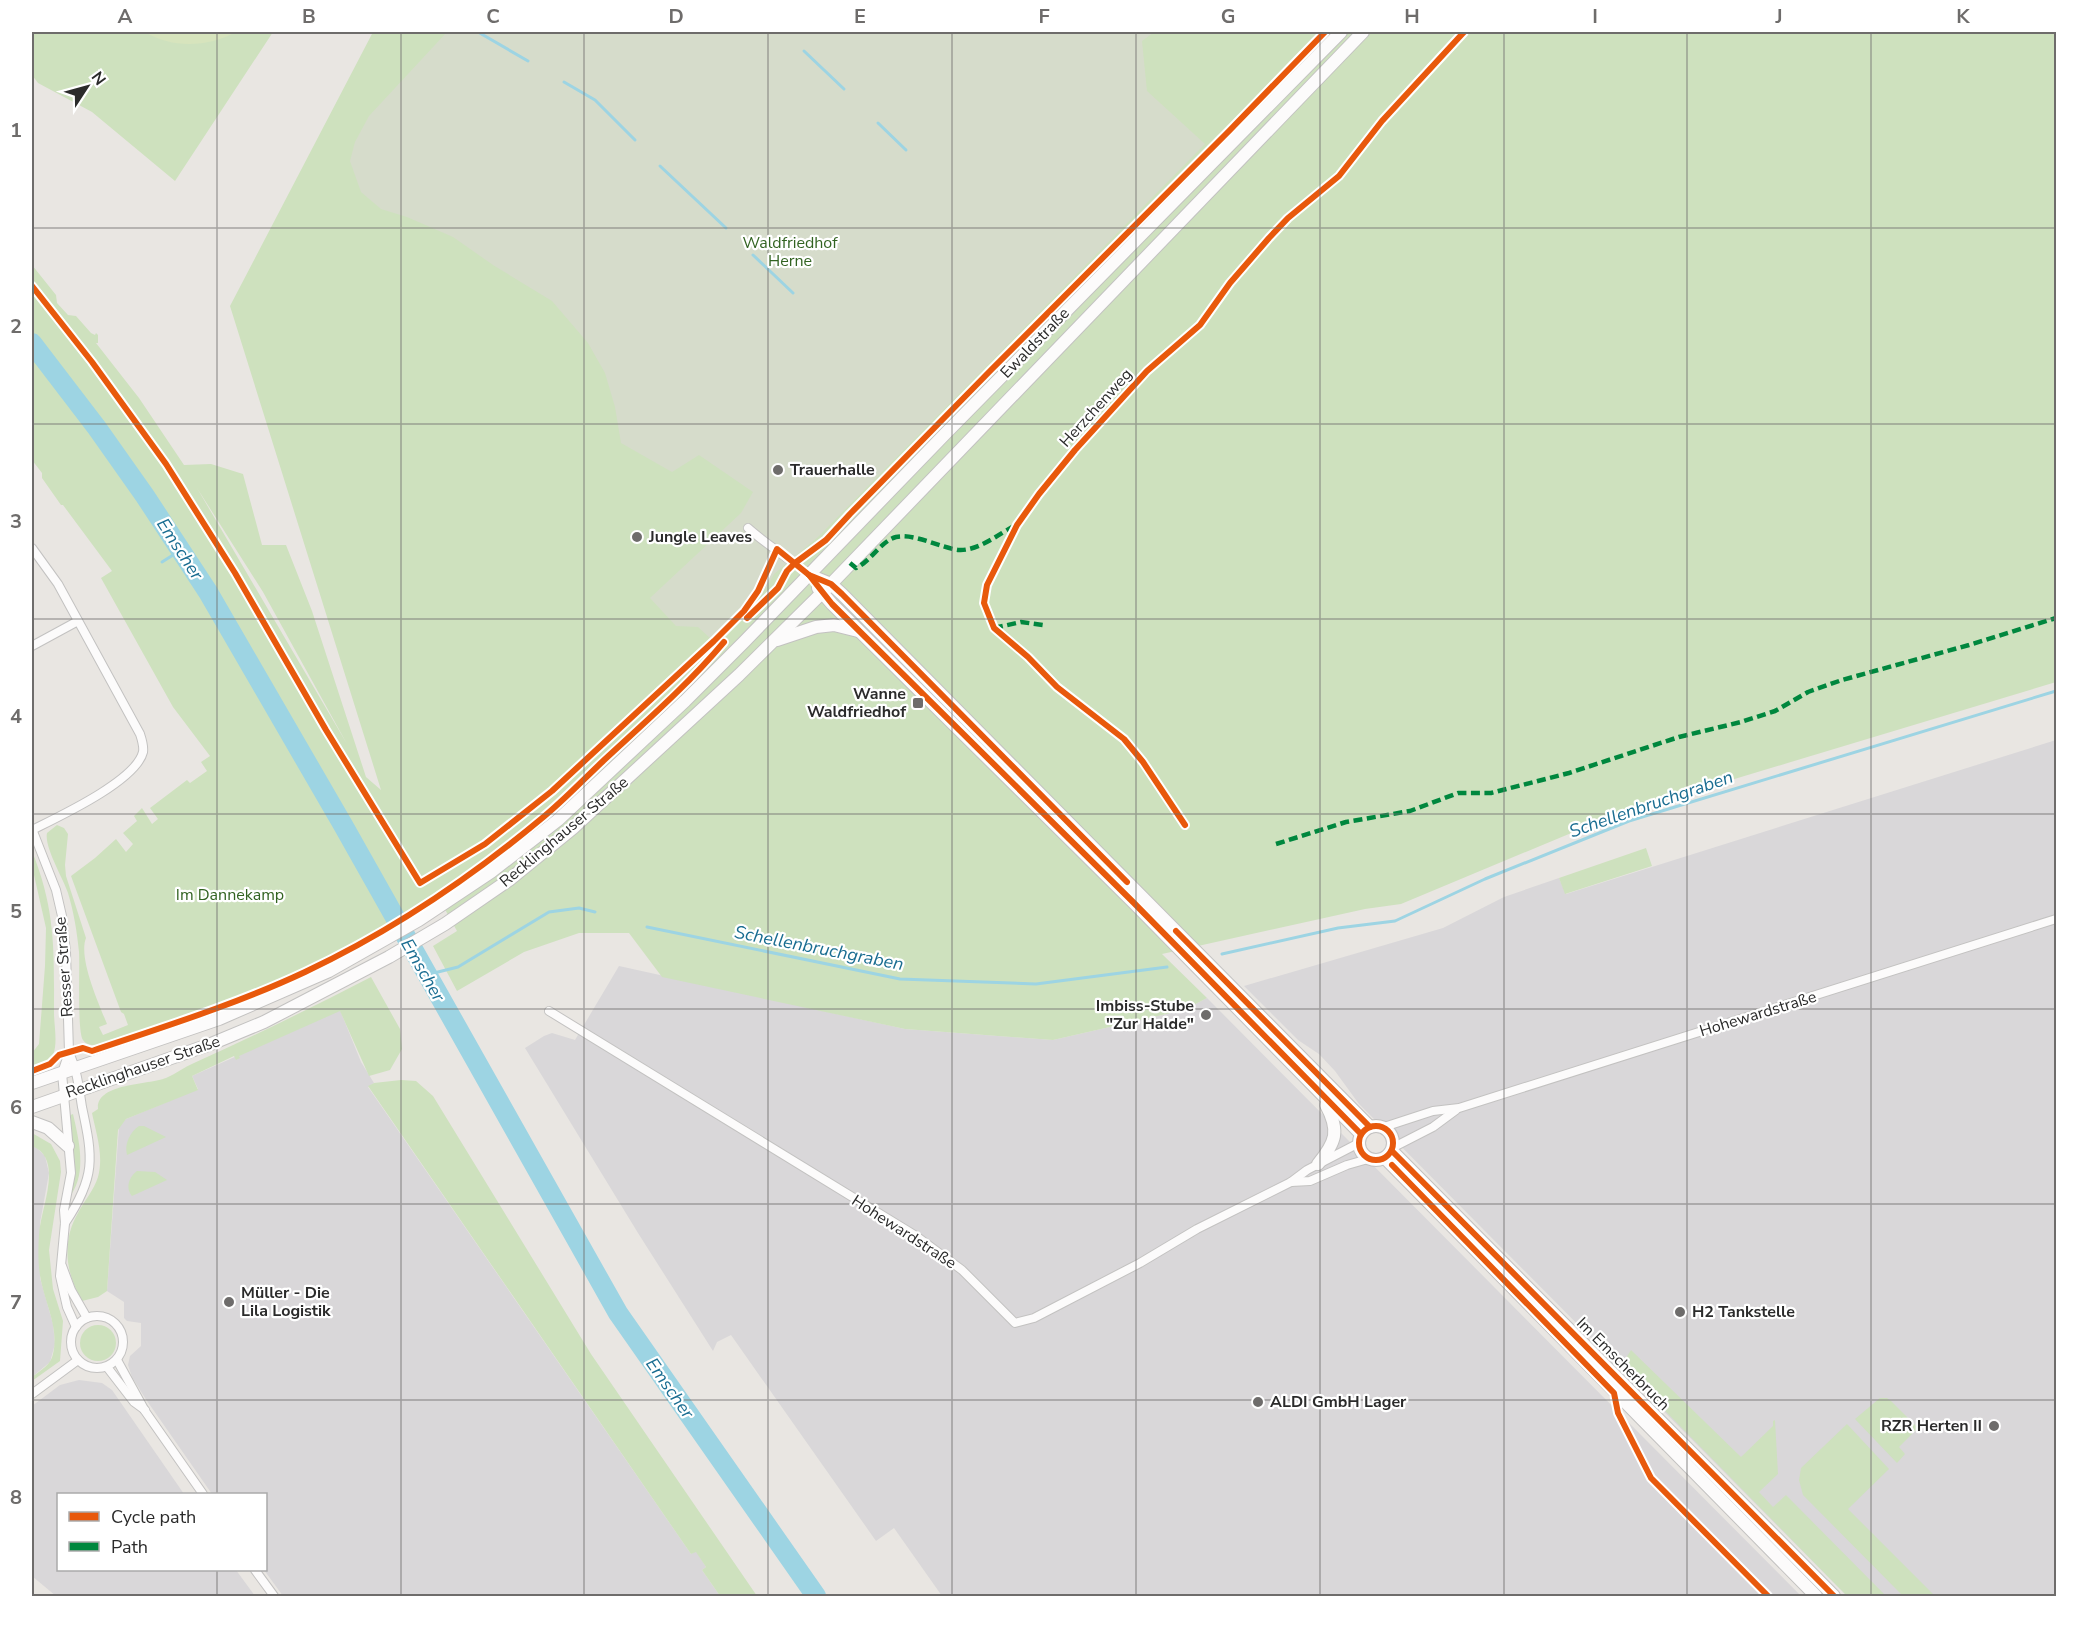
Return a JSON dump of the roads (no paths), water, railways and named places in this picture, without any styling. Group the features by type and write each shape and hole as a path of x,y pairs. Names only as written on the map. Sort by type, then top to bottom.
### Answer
{"main road":[{"name":"Ewaldstraße","path":"809,575 1341,32"},
{"name":"Ewaldstraße","path":"826,588 1363,32"},
{"path":"809,575 826,588 1363,1135"},
{"name":"Recklinghauser Straße","path":"32,1083 219,1019 329,971 419,920 491,872 558,820 685,701 809,575"},
{"path":"826,588 860,632 1141,910 1363,1135"},
{"name":"Recklinghauser Straße","path":"32,1107 228,1037 314,998 427,935 509,880 573,828 772,642 826,588"},
{"path":"772,642 816,627 834,625 860,632"},
{"path":"1318,1091 1334,1119 1335,1135 1330,1149 1318,1164"},
{"path":"32,1122 48,1128 68,1146"},
{"path":"1363,1135 1384,1127"},
{"name":"Im Emscherbruch","path":"1384,1127 1392,1135 1390,1152 1599,1378 1816,1596"},
{"path":"1363,1135 1360,1149 1368,1159 1376,1161 1390,1152"},
{"name":"Im Emscherbruch","path":"1390,1152 1834,1596"},
{"name":"Im Emscherbruch","path":"1599,1378 1609,1369"}],"street":[{"path":"748,528 767,545 777,549 809,575"},
{"path":"32,548 52,575 78,621 140,734 144,750 136,767 109,787 82,804 32,829"},
{"path":"32,646 78,621"},
{"name":"Resser Straße","path":"32,829 56,890 63,924 69,1052 62,1073"},
{"name":"Hohewardstraße","path":"1384,1127 1433,1111 1459,1108 2056,919"},
{"name":"Hohewardstraße","path":"549,1011 916,1236 962,1270 1015,1323 1034,1318 1140,1263 1197,1229 1291,1182 1363,1135"},
{"path":"65,1223 85,1185 91,1160 76,1068 69,1052"},
{"path":"62,1073 71,1173 64,1210 60,1276 62,1291 76,1327"},
{"name":"Hohewardstraße","path":"1390,1152 1459,1108"},
{"name":"Hohewardstraße","path":"1291,1182 1310,1181 1347,1165 1368,1159"},
{"path":"62,1266 71,1290 87,1318"},
{"path":"87,1318 109,1319 120,1330 123,1345 117,1360 107,1367 92,1368 78,1360 73,1353 72,1335 76,1327 87,1318"},
{"path":"32,1394 78,1360"},
{"path":"117,1360 140,1397 145,1411 202,1493"},
{"path":"107,1367 134,1402 145,1411"},
{"path":"256,1571 274,1596"}],"waterway":[{"path":"478,32 528,61"},
{"path":"804,51 844,89"},
{"path":"564,82 595,100 635,140"},
{"path":"878,123 906,150"},
{"path":"660,166 726,228"},
{"path":"753,255 793,293"},
{"name":"Emscher","path":"32,343 97,428 208,592 343,825 618,1313 816,1596"},
{"path":"162,562 181,550"},
{"name":"Schellenbruchgraben","path":"1222,954 1338,928 1395,921 1485,879 1629,821 2056,691"},
{"name":"Schellenbruchgraben","path":"426,975 458,967 549,912 579,908 595,912"},
{"name":"Schellenbruchgraben","path":"647,927 900,979 1036,984 1167,967"}],"place":[{"name":"Trauerhalle","path":"778,470"},
{"name":"Jungle Leaves","path":"637,537"},
{"name":"Wanne Waldfriedhof","path":"918,703"},
{"name":"Imbiss-Stube \"Zur Halde\"","path":"1206,1015"},
{"name":"Müller - Die Lila Logistik","path":"229,1302"},
{"name":"H2 Tankstelle","path":"1680,1312"},
{"name":"ALDI GmbH Lager","path":"1258,1402"},
{"name":"RZR Herten II","path":"1994,1426"}],"park label":[{"name":"Waldfriedhof Herne","path":"790,252"},
{"name":"Im Dannekamp","path":"230,895"}]}
